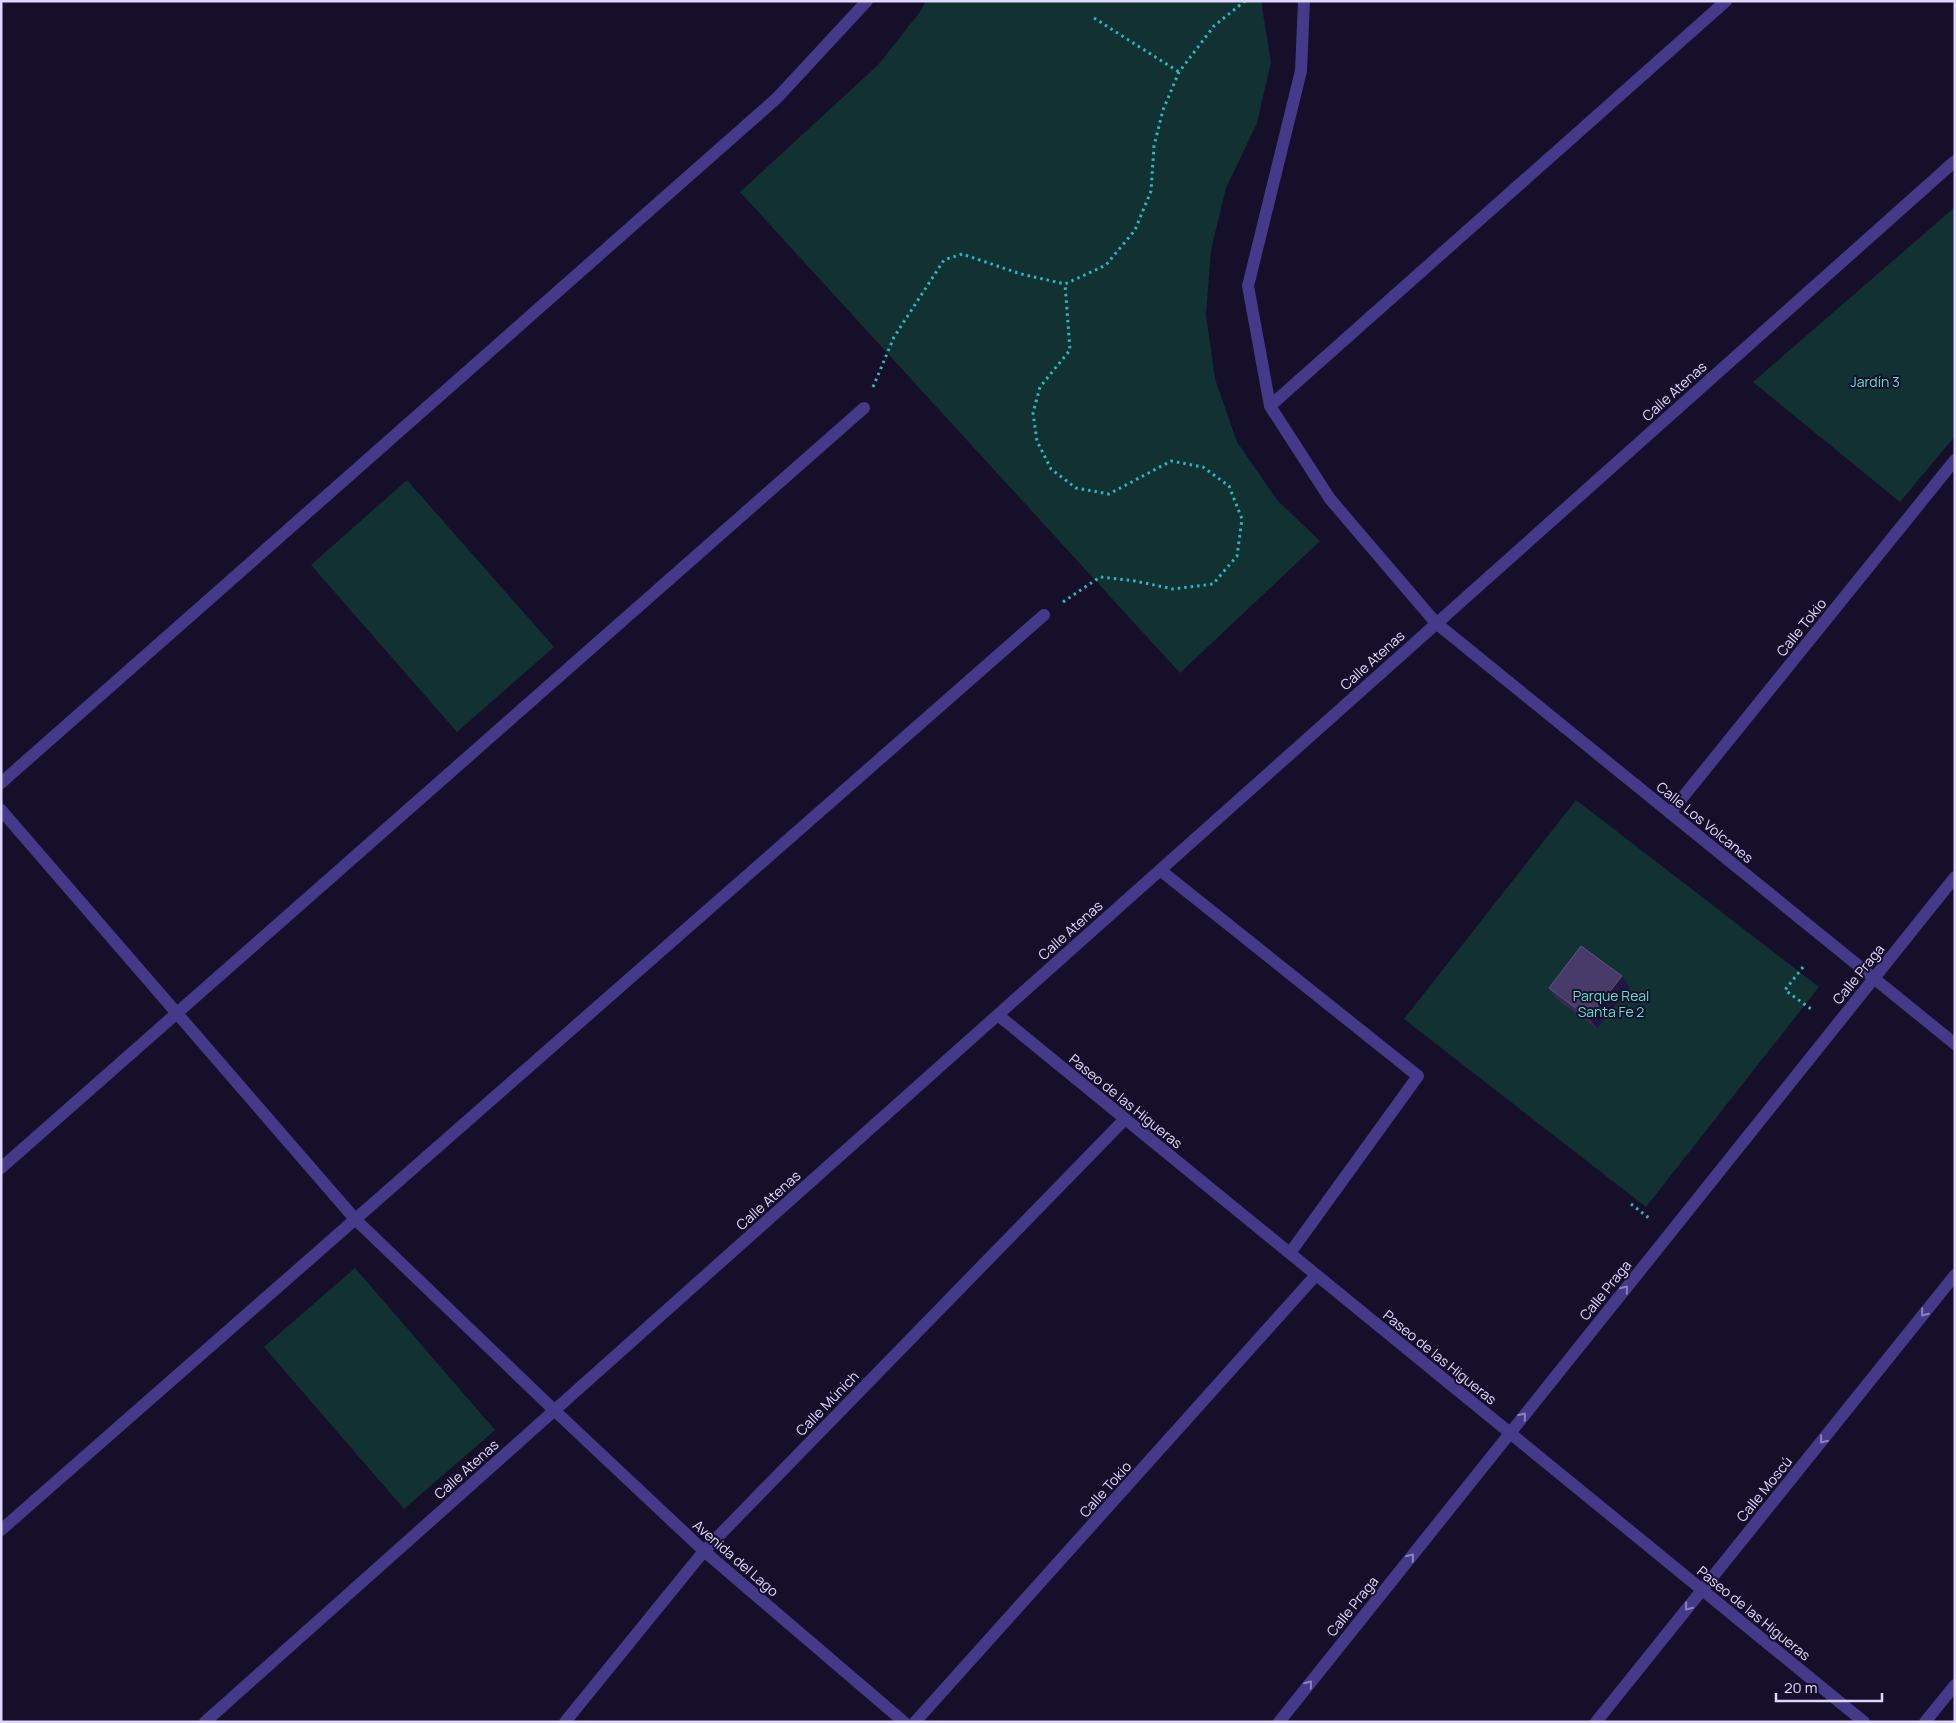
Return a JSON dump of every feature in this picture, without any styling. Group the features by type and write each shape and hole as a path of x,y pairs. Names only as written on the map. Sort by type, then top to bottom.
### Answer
{"street":[{"path":"1,783 777,98 867,1"},
{"path":"1270,406 1248,286 1302,71 1304,1"},
{"path":"1270,406 1726,1"},
{"name":"Calle Atenas","path":"205,1722 1955,161"},
{"name":"Calle Los Volcanes","path":"1270,406 1330,499 1436,623 1955,1044"},
{"path":"1,1168 864,408"},
{"name":"Calle Tokio","path":"1670,813 1955,460"},
{"path":"1,1530 1044,615"},
{"name":"Avenida del Lago","path":"1,810 355,1219 704,1551 904,1722"},
{"path":"1160,870 1418,1076 1290,1253"},
{"name":"Calle Praga","path":"1279,1722 1955,877"},
{"name":"Paseo de las Higueras","path":"998,1015 1864,1722"},
{"name":"Calle Múnich","path":"566,1722 704,1551 1125,1119"},
{"name":"Calle Tokio","path":"915,1722 1316,1275"},
{"name":"Calle Moscú","path":"1596,1722 1955,1275"},
{"path":"1925,1722 1955,1686"}],"path":[{"path":"864,408 894,337 944,260 962,254 1021,274 1065,284 1106,265 1135,230 1151,191 1154,146 1162,110 1179,72 1214,26 1245,1"},
{"path":"1094,18 1179,72"},
{"path":"1044,615 1100,577 1173,589 1213,584 1237,556 1242,519 1229,486 1203,467 1171,462 1109,494 1076,488 1052,469 1037,441 1033,413 1040,387 1070,350 1065,284"},
{"path":"1803,967 1785,990 1812,1009"},
{"path":"1631,1204 1650,1218"}],"green space":[{"path":"926,1 1261,1 1271,62 1257,123 1226,188 1211,250 1206,314 1215,379 1237,442 1277,500 1320,541 1180,673 740,192 878,65 920,12"},
{"name":"Jardín 3","path":"1955,207 1955,436 1900,502 1753,382"},
{"path":"407,480 554,647 457,732 311,565"},
{"name":"Parque Real Santa Fe 2","path":"1576,800 1819,987 1646,1207 1404,1019"},
{"path":"355,1268 495,1430 404,1509 264,1347"}],"building":[{"path":"1581,946 1622,976 1589,1018 1549,988"}]}
